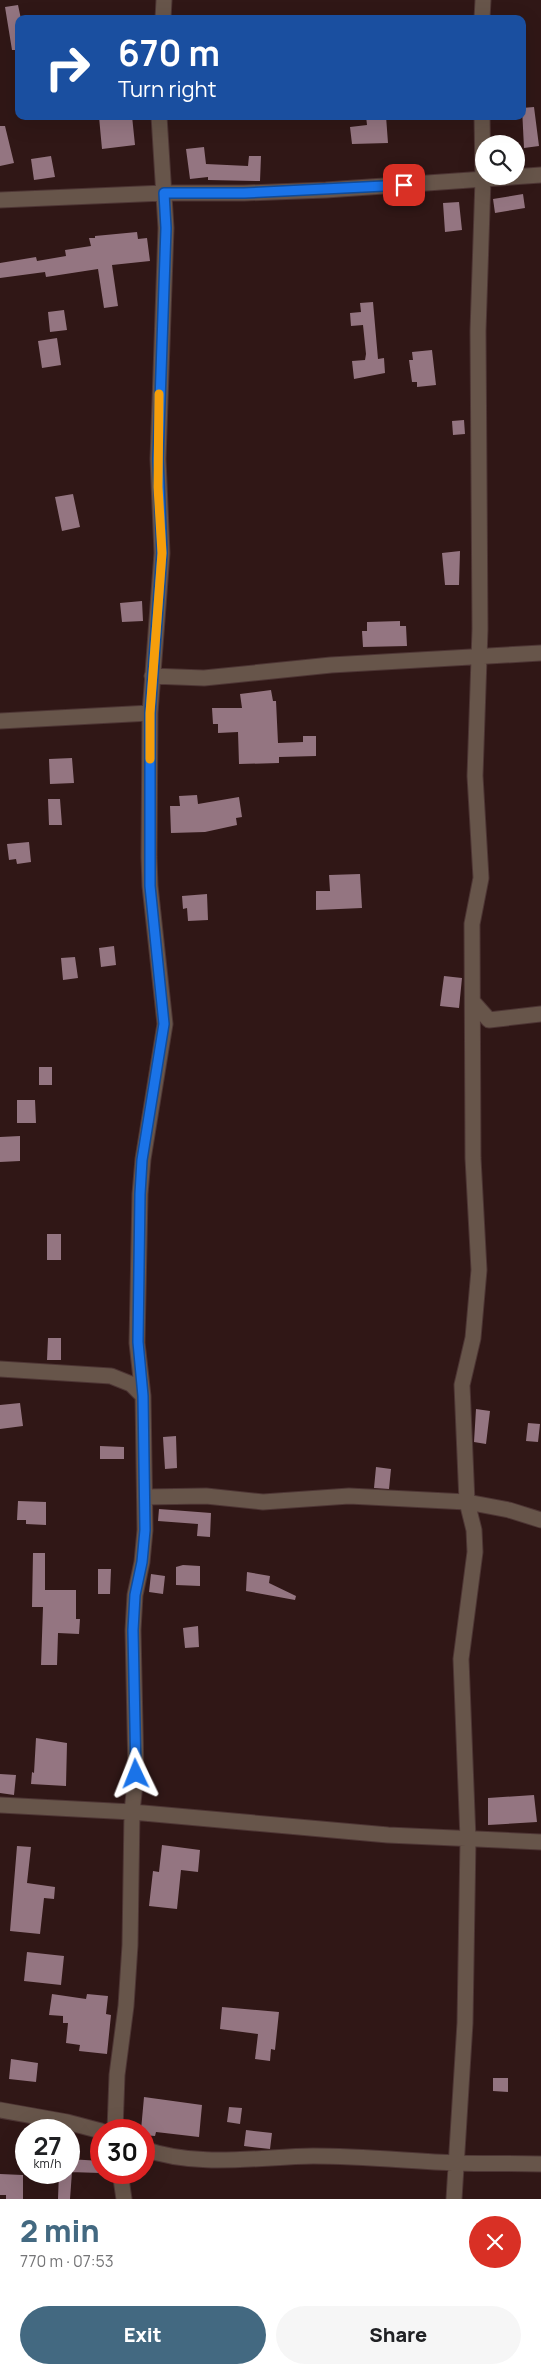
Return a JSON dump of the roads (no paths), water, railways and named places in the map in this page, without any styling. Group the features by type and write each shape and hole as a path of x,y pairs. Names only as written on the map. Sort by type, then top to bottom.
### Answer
{"street":[{"path":"163,15 164,0"},
{"path":"482,15 483,0"},
{"path":"115,2119 117,2075 126,2006 130,1945 132,1812 136,1774 133,1630 135,1595 142,1562 145,1496 143,1396 138,1342 140,1194 142,1160 164,1024 150,886 150,713 162,553 158,459 166,228 159,120"},
{"path":"482,120 482,135"},
{"path":"525,175 541,174"},
{"path":"0,200 164,193 326,190 475,179"},
{"path":"454,2199 465,2023 468,1839 461,1659 475,1552 474,1530 466,1502 462,1385 474,1338 479,1270 473,1158 472,924 481,878 475,776 479,658 478,331 482,185"},
{"path":"152,676 204,678 331,665 541,654"},
{"path":"0,721 150,713"},
{"path":"473,1002 489,1020 541,1014"},
{"path":"0,1369 111,1376 131,1384 143,1396"},
{"path":"145,1496 206,1496 263,1502 349,1496 466,1502 509,1510 541,1520"},
{"path":"0,1805 132,1812 311,1829 541,1842"},
{"path":"0,2110 90,2128"},
{"path":"155,2153 194,2159 313,2156 391,2158 456,2163 541,2164"},
{"path":"122,2184 124,2199"}]}
